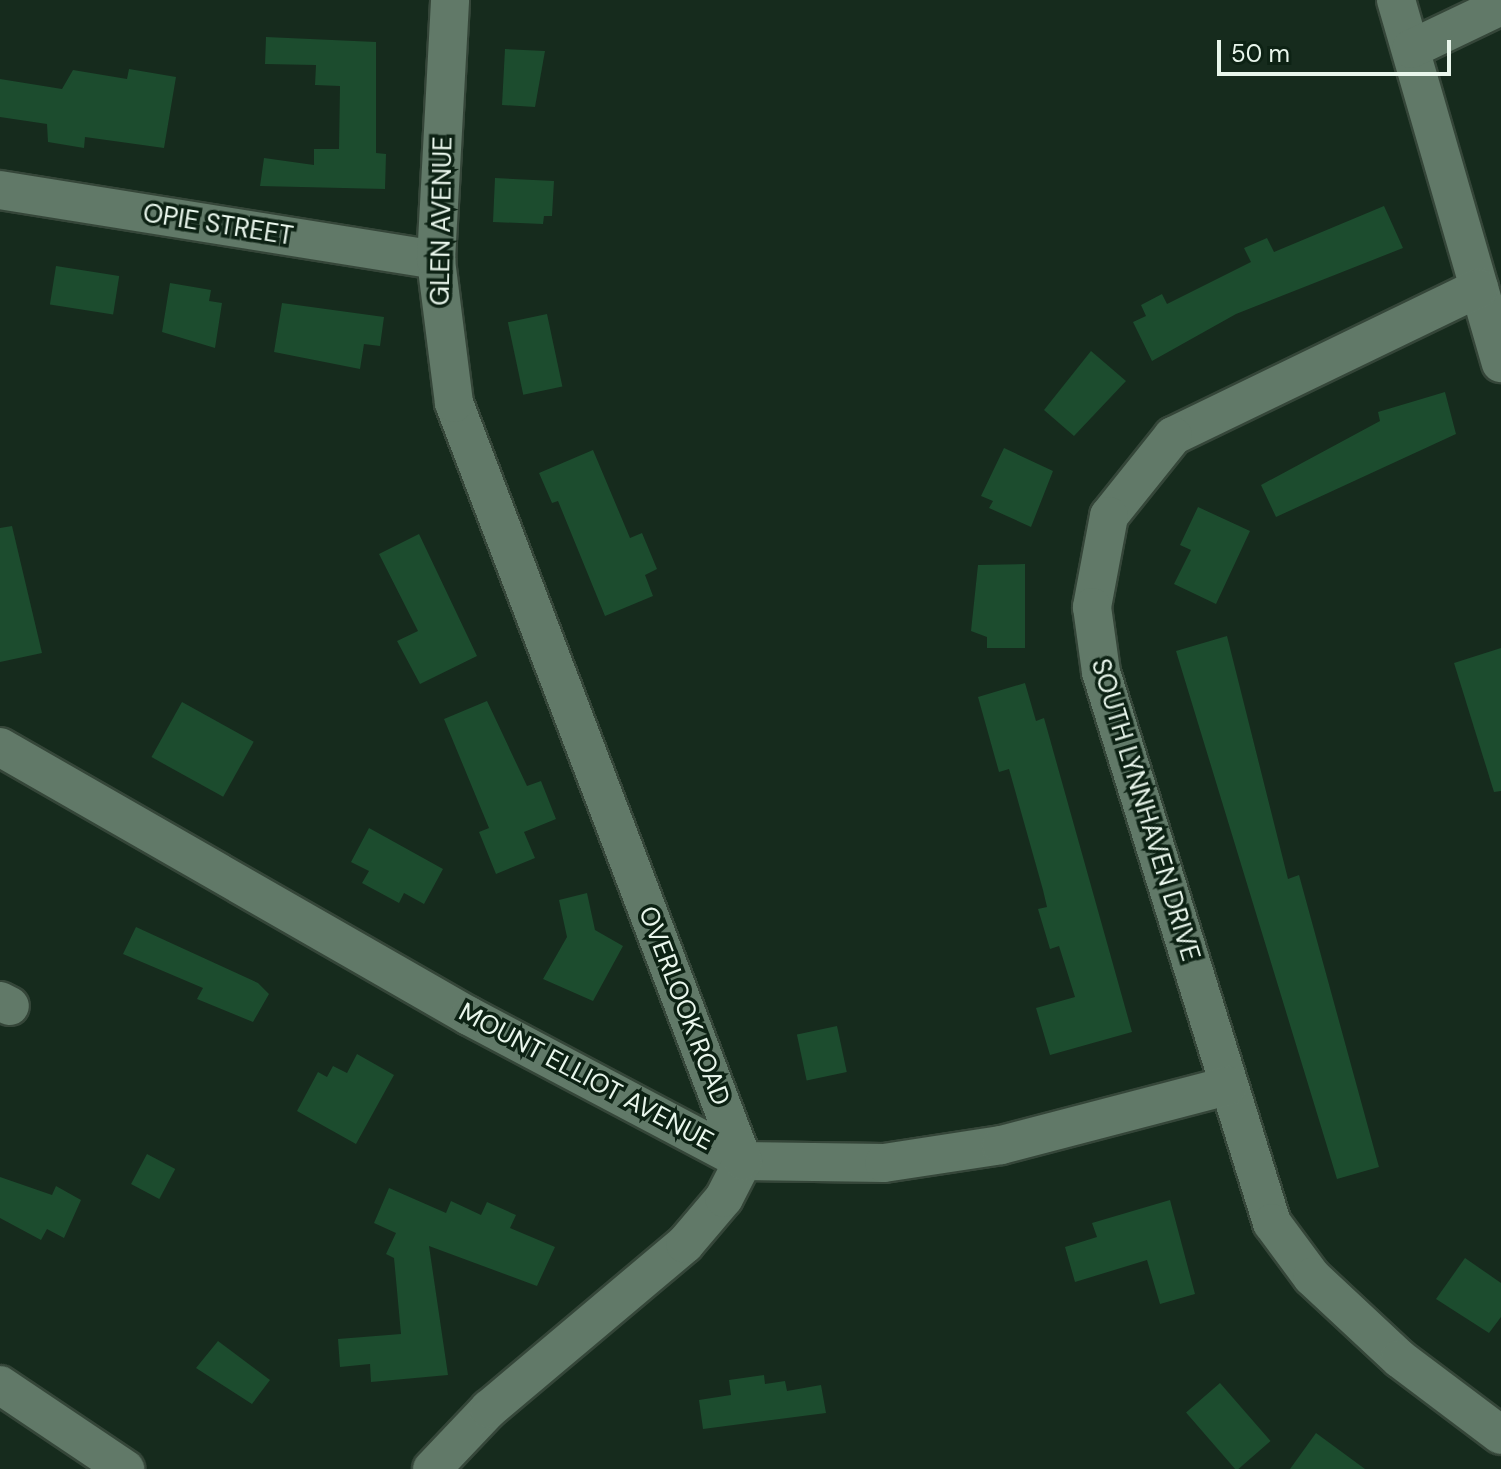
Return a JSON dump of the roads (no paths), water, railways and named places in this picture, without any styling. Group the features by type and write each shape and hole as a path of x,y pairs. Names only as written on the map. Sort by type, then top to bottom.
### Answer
{"street":[{"name":"GLEN AVENUE","path":"450,0 436,260 454,403 486,484"},
{"path":"1396,0 1501,363"},
{"path":"1411,49 1501,6"},
{"name":"OPIE STREET","path":"0,190 436,260"},
{"name":"SOUTH LYNNHAVEN DRIVE","path":"1479,288 1195,419 1136,474 1105,526 1092,597 1101,672 1272,1223 1312,1277 1400,1359 1501,1435"},
{"name":"OVERLOOK ROAD","path":"486,484 743,1161"},
{"name":"MOUNT ELLIOT AVENUE","path":"0,747 469,1016 743,1161 884,1163 1001,1145 1228,1086"},
{"path":"432,1469 489,1409 685,1244 724,1198 743,1161"},
{"path":"0,1385 125,1469"}]}
